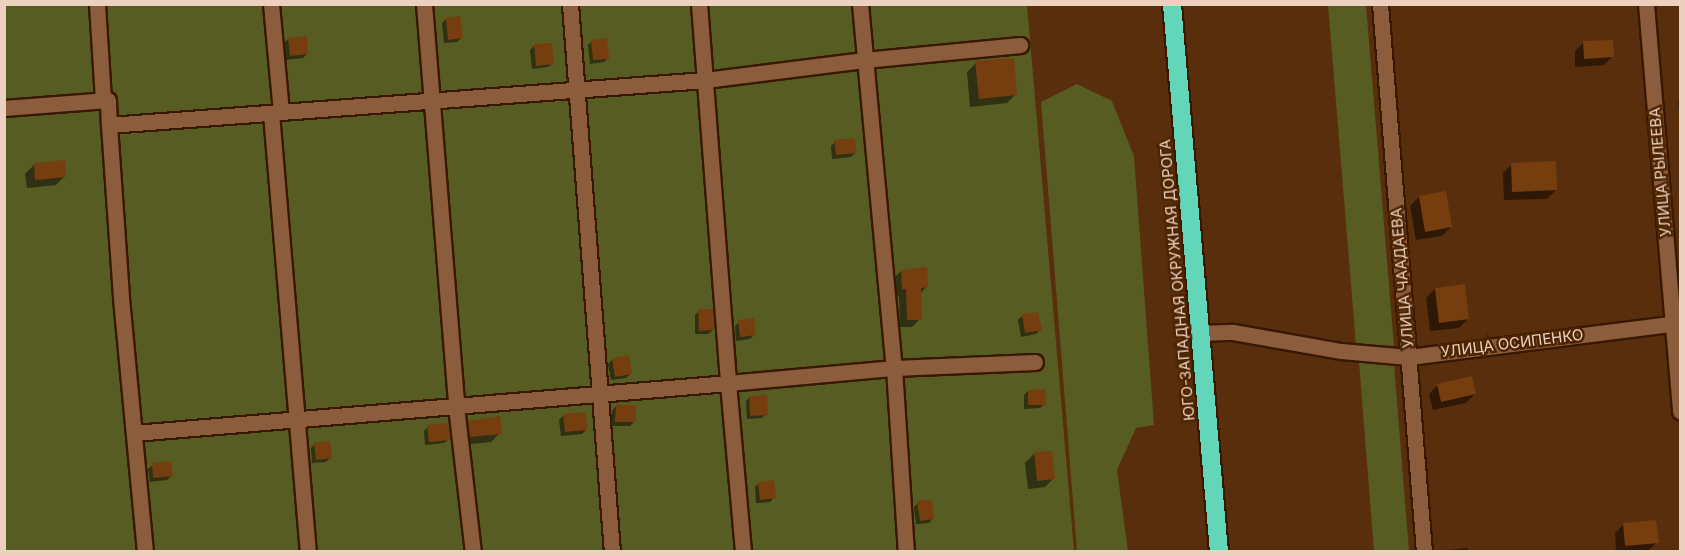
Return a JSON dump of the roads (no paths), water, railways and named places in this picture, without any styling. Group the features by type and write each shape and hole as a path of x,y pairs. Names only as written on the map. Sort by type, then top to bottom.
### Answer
{"highway":[{"name":"ЮГО-ЗАПАДНАЯ ОКРУЖНАЯ ДОРОГА","path":"1172,4 1218,552"}],"street":[{"path":"97,4 104,100"},
{"path":"271,4 296,420 308,552"},
{"path":"424,4 456,406 472,552"},
{"path":"570,4 612,552"},
{"path":"699,4 743,552"},
{"path":"860,4 894,368 906,552"},
{"name":"УЛИЦА ЧААДАЕВА","path":"1380,4 1424,552"},
{"name":"УЛИЦА РЫЛЕЕВА","path":"1646,4 1677,323 1680,412"},
{"path":"109,125 705,80 864,60 1020,45"},
{"path":"4,108 108,100 145,552"},
{"name":"УЛИЦА ОСИПЕНКО","path":"1200,333 1233,332 1341,351 1409,357 1677,323"},
{"path":"134,433 894,368 1035,362"}]}
